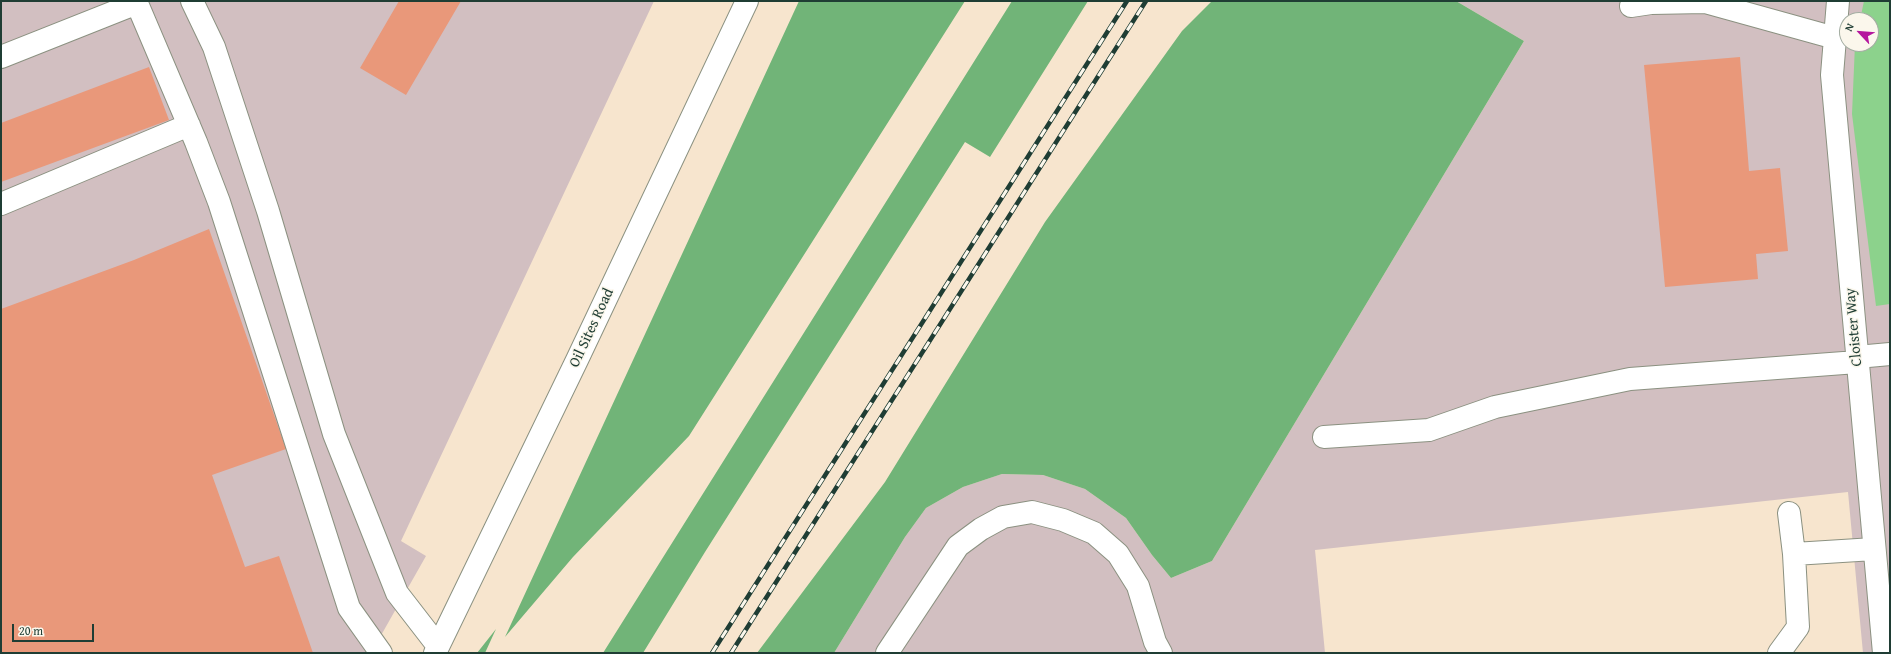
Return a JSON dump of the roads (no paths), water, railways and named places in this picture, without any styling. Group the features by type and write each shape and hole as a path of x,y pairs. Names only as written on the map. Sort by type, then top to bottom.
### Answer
{"street":[{"path":"192,1 214,47 268,211 334,434 397,593 436,650"},
{"name":"Oil Sites Road","path":"436,650 577,360 747,1"},
{"name":"Cloister Way","path":"1838,1 1832,75 1884,653"},
{"path":"1,57 136,2 189,125 220,202 349,608 381,653"},
{"path":"1631,6 1651,3 1705,2 1835,38"},
{"path":"1,204 189,125"},
{"path":"1324,438 1429,430 1495,407 1630,378 1857,360 1890,354"},
{"path":"887,653 958,546 981,529 1003,517 1032,512 1063,520 1094,533 1118,554 1138,586 1155,642 1161,653"},
{"path":"1779,653 1798,626 1794,554 1789,513"},
{"path":"1794,554 1874,549"}],"railway":[{"path":"712,653 1127,1"},
{"path":"731,653 1146,1"}]}
